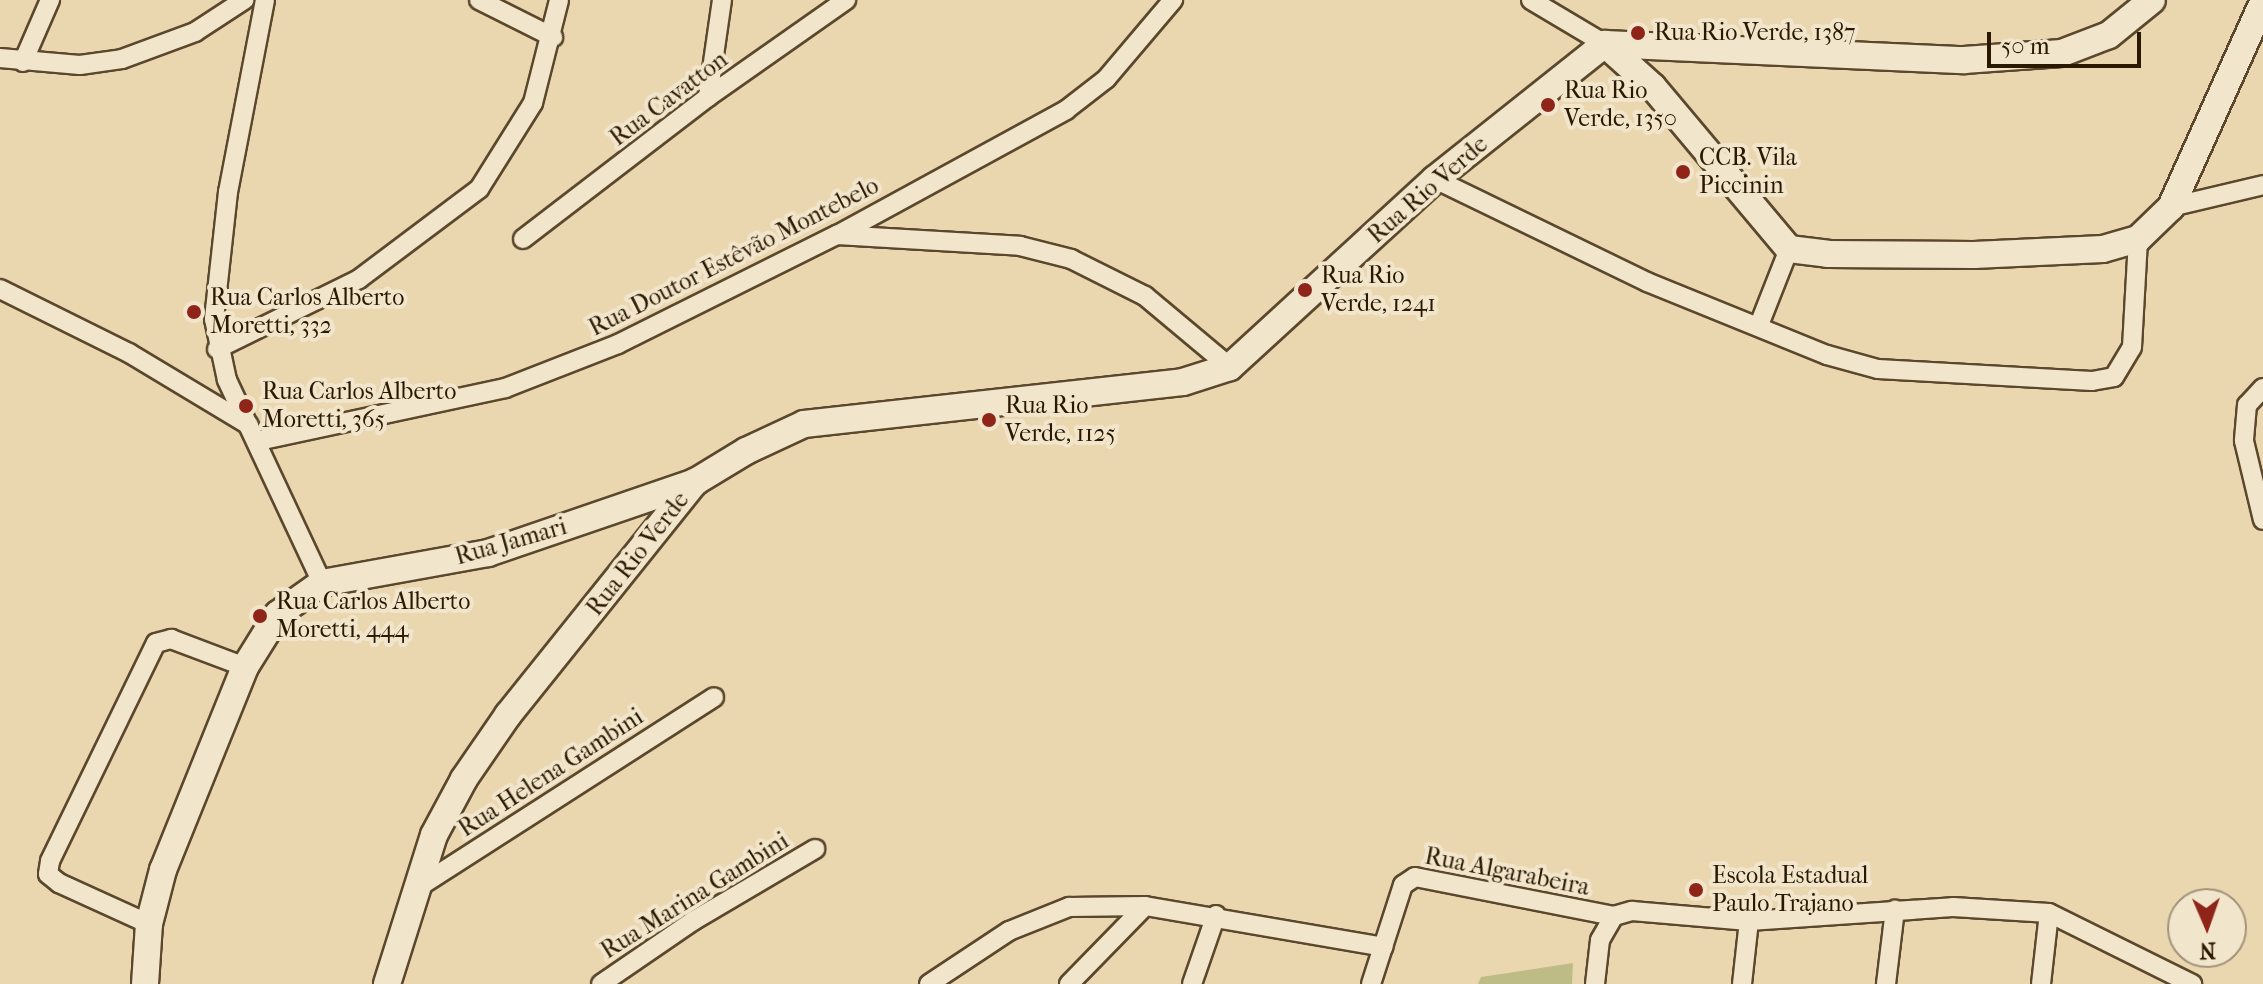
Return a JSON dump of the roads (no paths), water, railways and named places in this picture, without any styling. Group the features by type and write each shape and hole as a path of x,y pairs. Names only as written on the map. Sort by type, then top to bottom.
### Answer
{"street":[{"path":"23,62 50,0"},
{"path":"0,58 80,65 154,50 195,32 244,0"},
{"path":"145,984 149,924 163,870 245,667 278,614 322,583 217,349 215,282 265,0"},
{"path":"479,0 553,37"},
{"path":"217,349 359,279 479,189 533,103 553,37 559,0"},
{"path":"708,97 722,0"},
{"name":"Rua Cavatton","path":"523,239 708,97 846,0"},
{"name":"Rua Doutor Estêvão Montebelo","path":"254,433 505,388 563,369 837,235 1066,110 1106,79 1173,0"},
{"path":"1605,44 1964,60 2062,53 2109,35 2152,0"},
{"path":"1542,3 1605,44 1653,87 1789,249 1828,254 1974,255 2103,249 2138,239 2171,207 2263,2"},
{"name":"Rua Rio Verde","path":"387,984 414,889 434,835 464,779 508,715 695,482 804,424 1183,382 1230,367 1435,179 1605,44"},
{"path":"1435,179 1647,282 1827,355 1878,369 2092,381 2114,377 2132,347 2138,239"},
{"path":"2171,207 2263,185"},
{"path":"837,235 1020,246 1071,259 1145,296 1230,367"},
{"path":"1759,325 1789,249"},
{"path":"0,289 129,353 254,433"},
{"path":"2263,388 2247,405 2244,429 2263,520"},
{"name":"Rua Jamari","path":"322,583 488,553 695,482"},
{"path":"612,510 635,518 636,540 627,568"},
{"path":"149,924 59,883 48,872 156,643 171,639 245,667"},
{"name":"Rua Helena Gambini","path":"414,889 714,697"},
{"name":"Rua Marina Gambini","path":"601,984 693,921 815,849"},
{"name":"Rua Algarabeira","path":"1371,984 1403,885 1415,877 1614,916 1642,912 1749,921 1983,907 2049,913"},
{"path":"1069,984 1145,906"},
{"path":"929,984 1038,916 1069,907 1145,906 1216,915 1384,947"},
{"path":"1886,984 1895,910"},
{"path":"2041,984 2049,913 2192,984"},
{"path":"1192,984 1216,915"},
{"path":"1595,984 1600,940 1614,916"},
{"path":"1742,984 1749,921"}],"place":[{"name":"Rua Rio Verde, 1387","path":"1638,33"},
{"name":"Rua Rio Verde, 1350","path":"1548,105"},
{"name":"CCB. Vila Piccinin","path":"1683,172"},
{"name":"Rua Rio Verde, 1241","path":"1305,290"},
{"name":"Rua Carlos Alberto Moretti, 332","path":"194,312"},
{"name":"Rua Carlos Alberto Moretti, 365","path":"246,406"},
{"name":"Rua Rio Verde, 1125","path":"989,420"},
{"name":"Rua Carlos Alberto Moretti, 444","path":"260,616"},
{"name":"Escola Estadual Paulo Trajano","path":"1696,890"}]}
